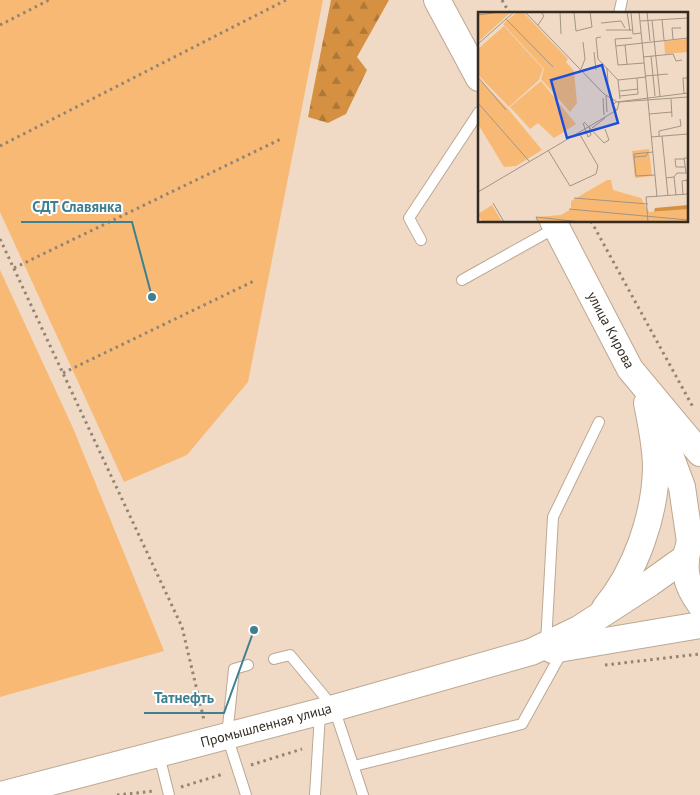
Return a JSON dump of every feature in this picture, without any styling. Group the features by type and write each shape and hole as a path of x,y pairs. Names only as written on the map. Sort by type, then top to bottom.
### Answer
{"main road":[{"path":"437,0 478,76"},
{"name":"улица Кирова","path":"555,224 630,369 700,453"},
{"path":"630,369 673,458 682,487 691,543 685,576 691,592 700,604"},
{"path":"598,616 616,595 628,572 644,532 654,492 656,467 654,444 646,403"},
{"path":"547,649 598,616 691,543"},
{"path":"547,649 700,625"},
{"name":"Промышленная улица","path":"0,795 547,649"}],"lane":[{"path":"421,240 409,218 478,114"},
{"path":"462,280 555,224"},
{"path":"354,766 522,724 547,649 553,517 599,422"},
{"path":"274,658 290,655 327,709 354,766 363,795"},
{"path":"246,795 217,738 234,669 248,665"},
{"path":"315,795 327,709"},
{"path":"159,753 169,795"}],"path":[{"path":"0,25 49,0"},
{"path":"0,146 286,0"},
{"path":"502,0 509,12"},
{"path":"14,268 283,138"},
{"path":"592,222 695,412"},
{"path":"0,239 182,627 217,738"},
{"path":"63,374 256,280"},
{"path":"597,666 700,654"},
{"path":"250,765 302,749"}],"green space":[{"path":"331,0 389,0 357,57 367,70 346,114 328,123 308,117"}],"shaded area":[{"path":"0,0 323,0 248,382 187,455 124,482 0,212"},
{"path":"0,270 73,428 164,651 0,697"}],"place":[{"name":"СДТ Славянка","path":"152,297"},
{"name":"Татнефть","path":"254,630"}]}
